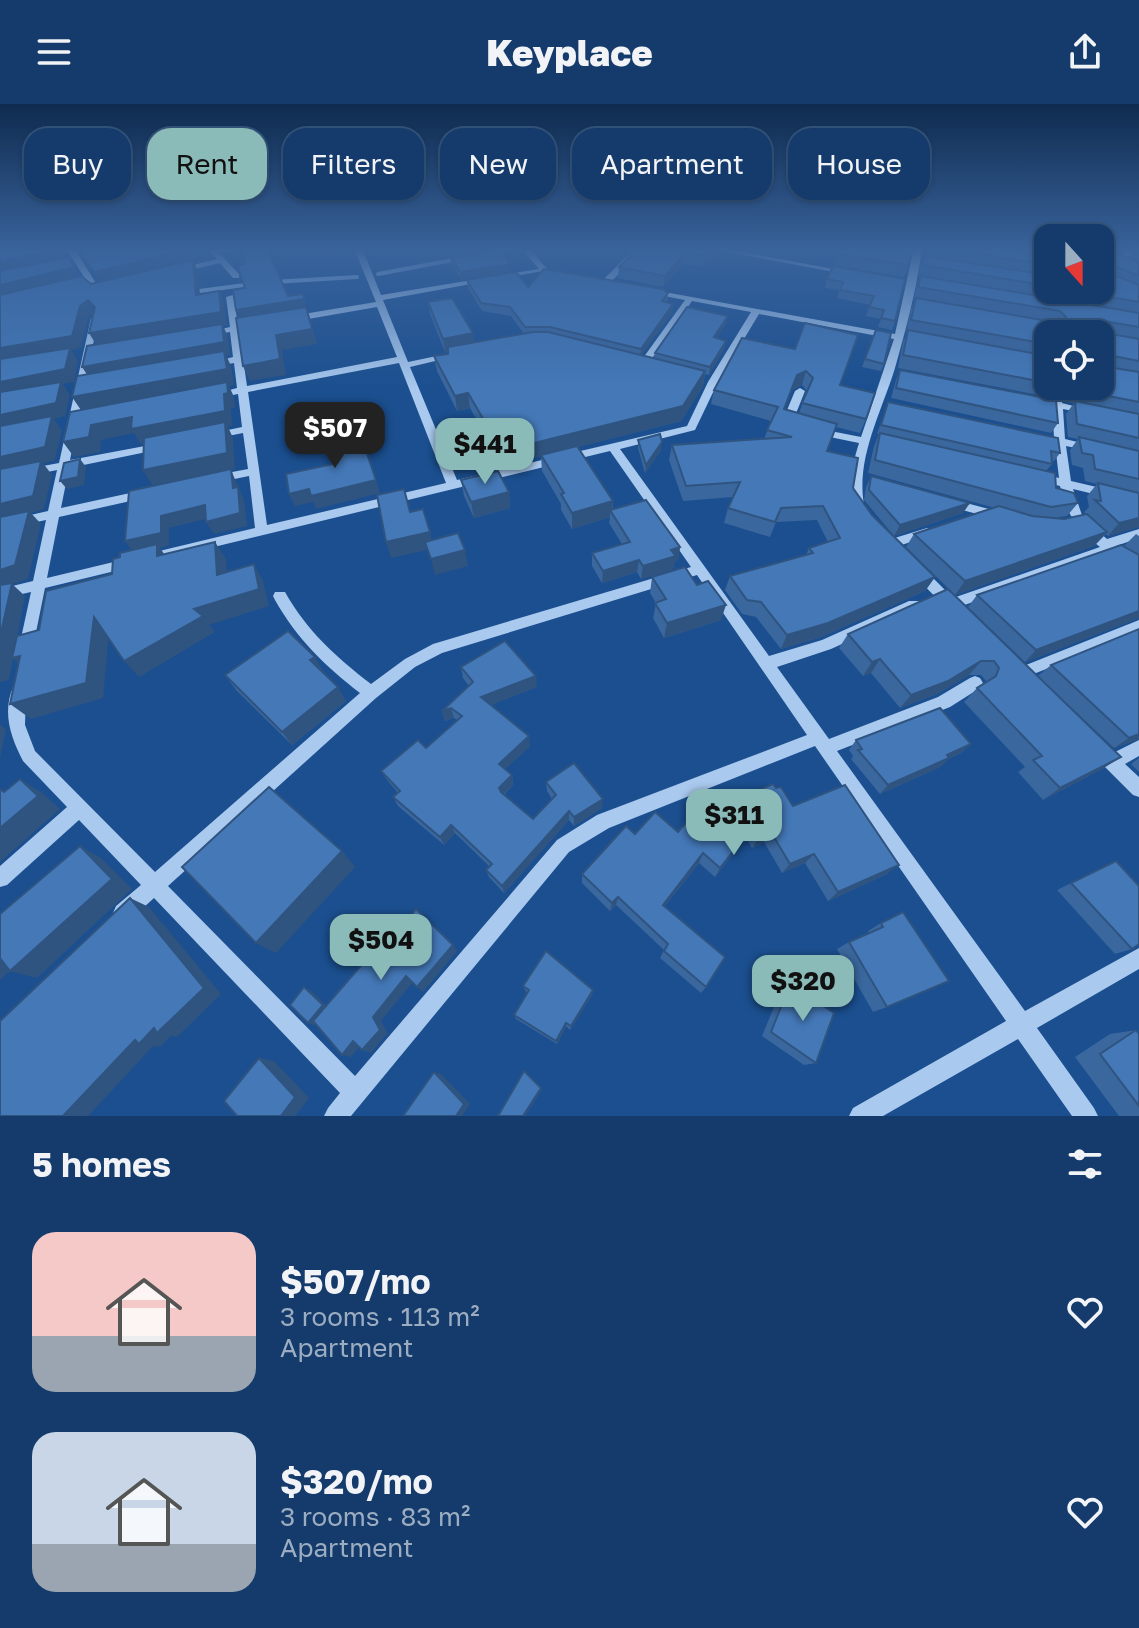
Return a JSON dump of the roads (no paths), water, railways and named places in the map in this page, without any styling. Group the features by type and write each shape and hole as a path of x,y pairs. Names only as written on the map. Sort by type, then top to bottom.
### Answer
{"street":[{"path":"378,295 453,485"},
{"path":"278,321 411,295"},
{"path":"674,295 913,339"},
{"path":"866,519 855,501 858,477 907,295"},
{"path":"230,297 262,531"},
{"path":"643,365 690,298"},
{"path":"906,303 921,306"},
{"path":"0,594 691,428 713,382 756,311"},
{"path":"95,319 37,585 14,713 19,738 29,756 355,1092"},
{"path":"190,336 263,323"},
{"path":"196,399 467,353"},
{"path":"195,367 238,359"},
{"path":"629,361 657,368"},
{"path":"889,372 904,375"},
{"path":"699,379 713,382"},
{"path":"800,391 787,422 883,442"},
{"path":"1027,399 1098,413"},
{"path":"1057,400 1072,522 1139,568"},
{"path":"879,402 894,406"},
{"path":"201,438 248,429"},
{"path":"1030,435 1100,450"},
{"path":"0,478 170,444"},
{"path":"613,447 1086,1116"},
{"path":"207,481 254,471"},
{"path":"1021,473 1139,501"},
{"path":"858,477 872,481"},
{"path":"0,526 161,491"},
{"path":"930,497 1014,520"},
{"path":"960,522 988,513"},
{"path":"946,526 895,549 950,603"},
{"path":"765,664 950,603 1139,533"},
{"path":"110,925 371,693 410,663 438,648 698,570"},
{"path":"280,596 298,630 319,653 371,693"},
{"path":"1021,674 1139,626"},
{"path":"337,1116 563,846 583,831 821,743 944,702 975,683"},
{"path":"1089,740 1139,789"},
{"path":"1111,762 1139,748"},
{"path":"0,878 79,808"},
{"path":"861,1116 1139,958"}]}
